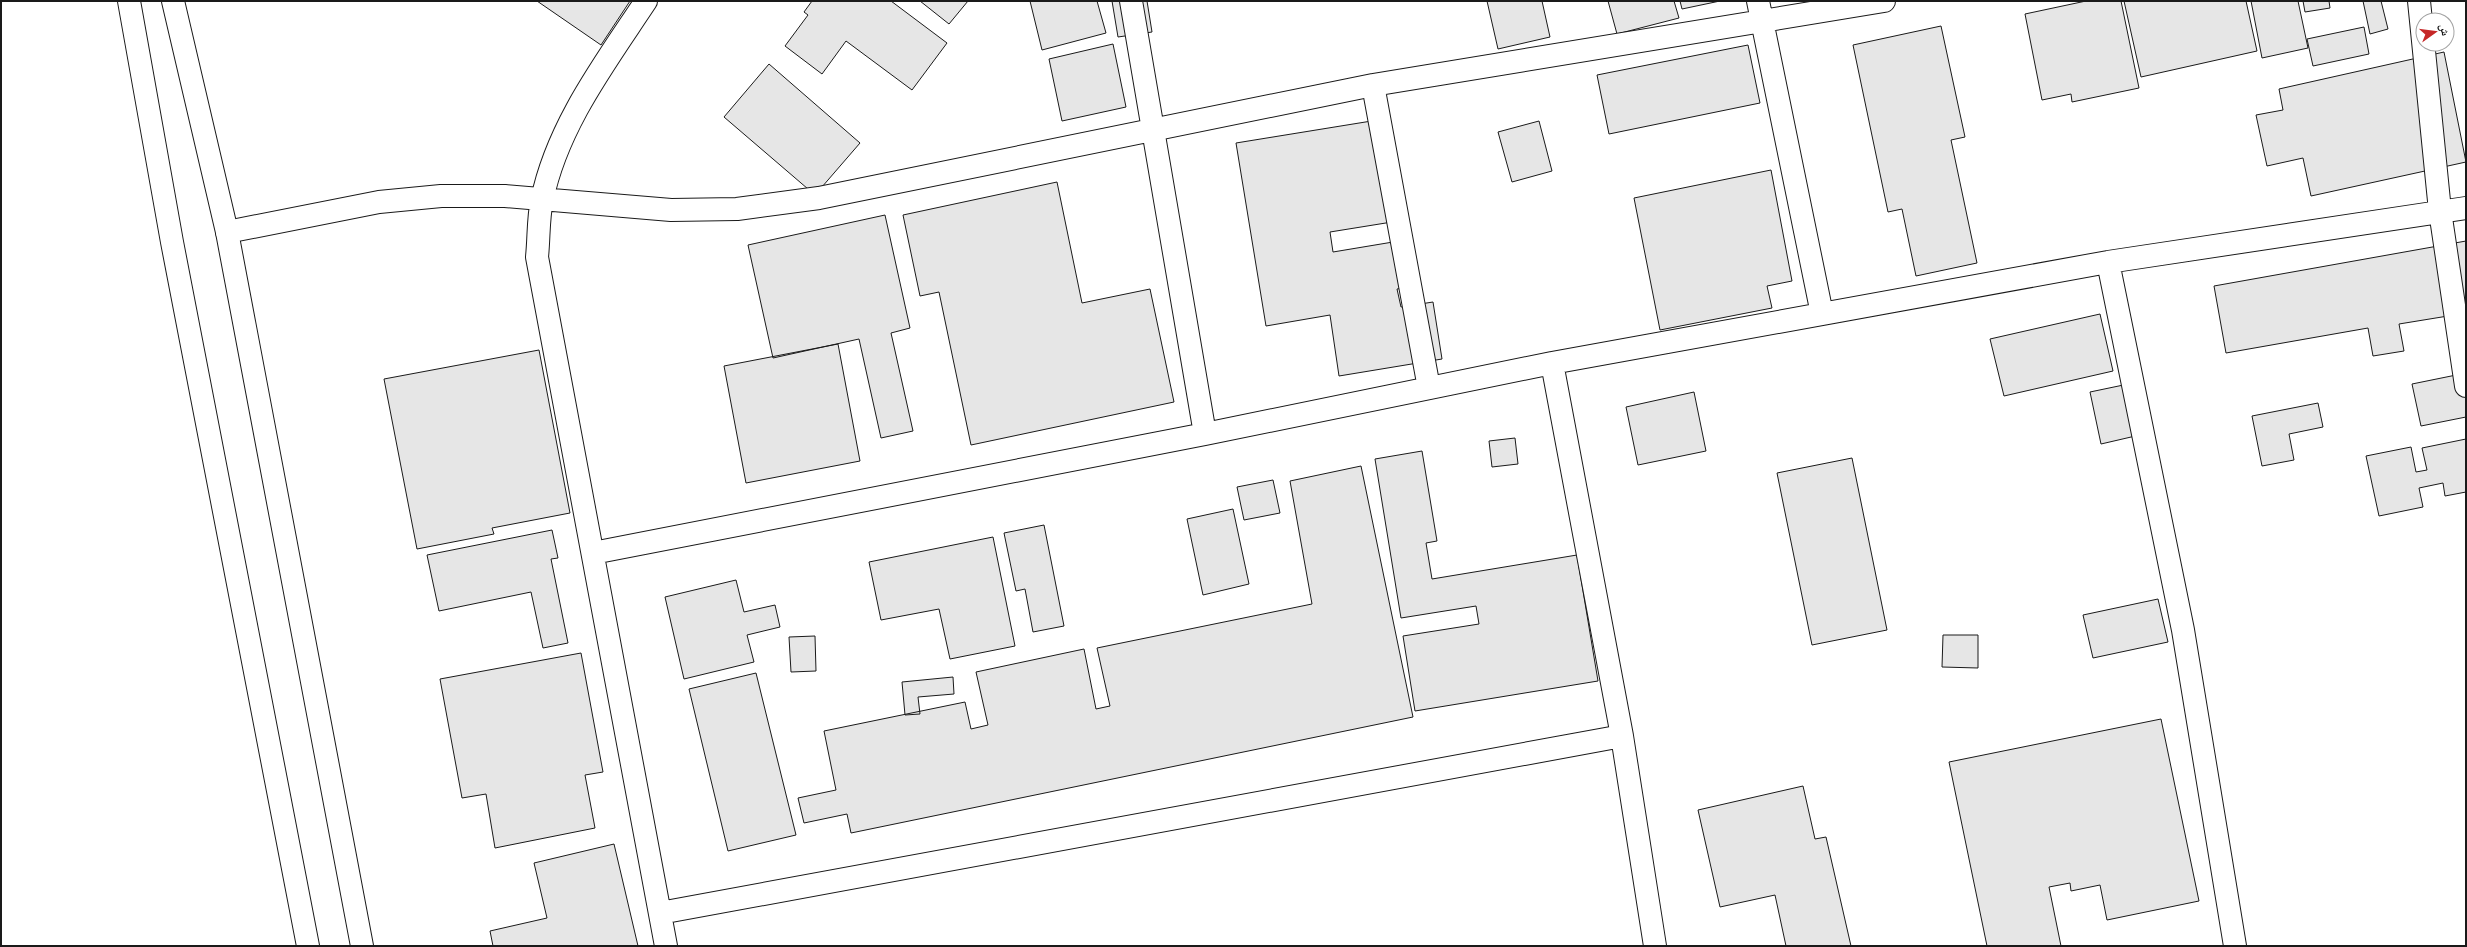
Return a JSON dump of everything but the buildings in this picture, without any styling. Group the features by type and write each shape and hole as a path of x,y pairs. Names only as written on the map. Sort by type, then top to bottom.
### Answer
{"street":[{"path":"129,1 171,235 308,946"},
{"path":"173,1 227,232 362,946"},
{"path":"646,1 581,99 551,168 542,200 537,257 594,553 666,946"},
{"path":"1131,1 1205,434"},
{"path":"227,232 379,202 441,196 505,196 671,210 737,209 819,198 1152,128 1759,10 1884,1"},
{"path":"2419,1 2440,211 2466,386"},
{"path":"1759,10 1822,314"},
{"path":"1373,84 1429,388"},
{"path":"594,553 1205,434 1552,363 2108,262 2466,208"},
{"path":"2108,262 2183,630 2235,946"},
{"path":"1552,363 1622,736 1655,946"},
{"path":"660,913 1622,736"}]}
